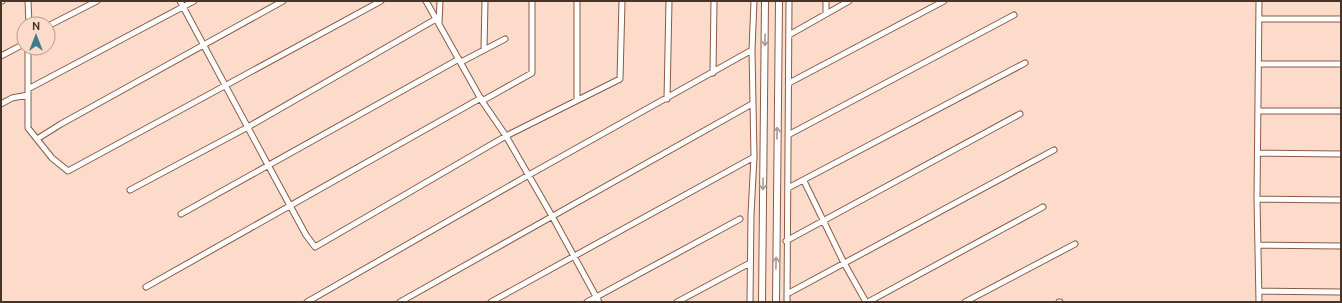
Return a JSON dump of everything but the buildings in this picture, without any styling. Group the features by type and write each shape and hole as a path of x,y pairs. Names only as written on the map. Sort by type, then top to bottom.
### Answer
{"street":[{"path":"28,1 28,16"},
{"path":"56,22 97,1"},
{"path":"180,1 290,206 315,248 506,136 620,79 622,1"},
{"path":"1,104 28,92 194,1"},
{"path":"37,139 61,124 282,1"},
{"path":"28,56 28,128 52,158 68,171 381,1"},
{"path":"426,1 482,99 506,136 527,176 552,216 597,300"},
{"path":"439,25 440,1"},
{"path":"484,49 485,1"},
{"path":"146,287 482,99 532,73 532,1"},
{"path":"576,100 577,1"},
{"path":"668,99 669,1"},
{"path":"713,73 714,1"},
{"path":"750,302 754,157 752,50 754,1"},
{"path":"762,302 765,1"},
{"path":"776,302 779,1"},
{"path":"786,302 790,1"},
{"path":"826,1 826,13"},
{"path":"789,35 849,1"},
{"path":"789,83 944,1"},
{"path":"1259,1 1260,64 1257,199 1259,302"},
{"path":"788,135 1014,15"},
{"path":"130,190 248,127 436,19"},
{"path":"1259,19 1341,19"},
{"path":"181,214 460,61 505,39"},
{"path":"1,56 16,48"},
{"path":"307,302 527,176 668,99 752,50"},
{"path":"788,188 804,181 1025,63"},
{"path":"1260,64 1341,64"},
{"path":"400,302 752,104"},
{"path":"1259,111 1341,111"},
{"path":"786,241 824,222 1020,114"},
{"path":"787,294 1054,150"},
{"path":"1258,153 1341,154"},
{"path":"491,302 754,157"},
{"path":"804,181 844,263 867,302 1043,207"},
{"path":"1257,199 1341,200"},
{"path":"587,302 597,300 740,219"},
{"path":"965,302 1075,244"},
{"path":"1258,245 1341,246"},
{"path":"677,302 750,263"},
{"path":"1259,291 1341,292"}]}
